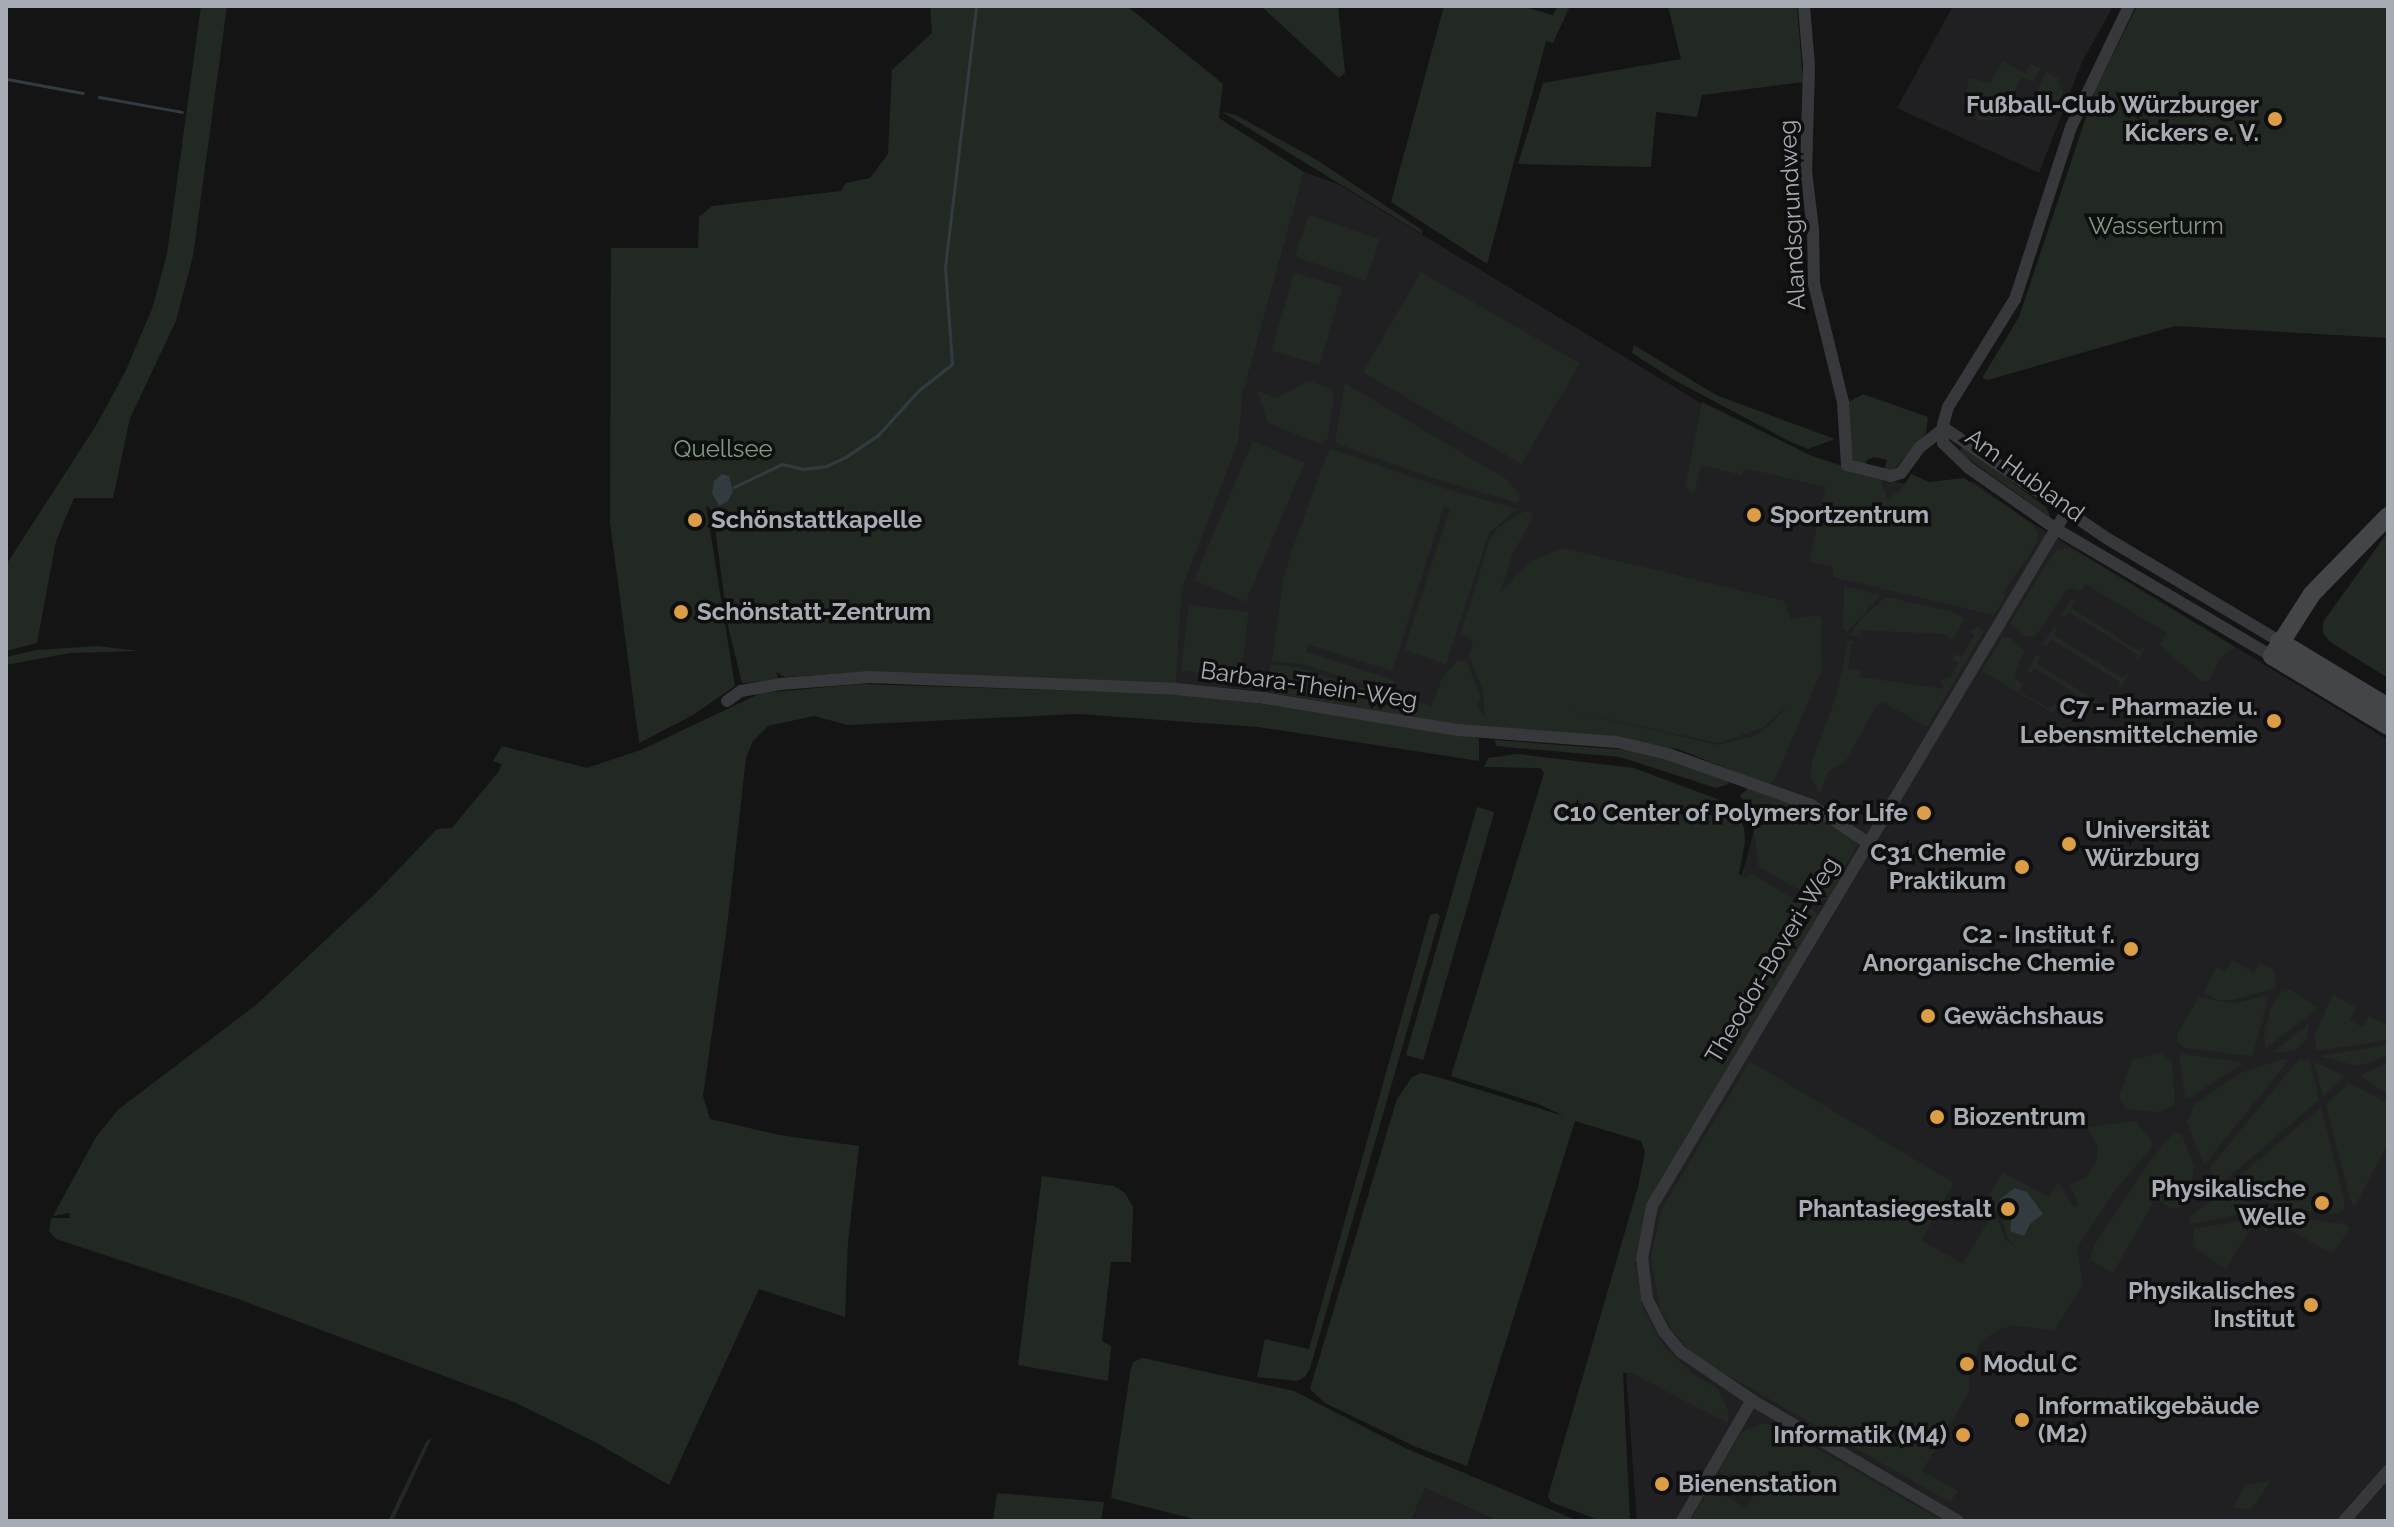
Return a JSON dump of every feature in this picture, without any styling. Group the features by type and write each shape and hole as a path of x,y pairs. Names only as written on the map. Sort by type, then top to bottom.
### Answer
{"street":[{"name":"Alandsgrundweg","path":"1804,6 1809,66 1806,171 1813,230 1814,284 1843,402 1847,465 1891,476 1901,473 1920,447 1944,428"},
{"path":"1944,428 1948,407 2015,299 2071,127 2129,6"},
{"name":"Am Hubland","path":"1944,428 2388,726"},
{"name":"Am Hubland","path":"1944,428 1943,443 1949,452 2056,529 2388,707"},
{"name":"Theodor-Boveri-Weg","path":"1958,1521 1696,1365 1664,1332 1647,1298 1643,1268 1647,1223 1652,1206 2066,512"},
{"path":"2276,649 2312,594 2388,516"},
{"name":"Barbara-Thein-Weg","path":"727,701 741,691 760,687 870,677 1160,688 1264,698 1458,730 1617,742 1668,754 1811,805 1867,842"},
{"path":"1682,1521 1752,1400"},
{"path":"2344,1521 2388,1471"}],"shaded area":[{"path":"1953,6 2113,6 2082,62 2039,173 1897,108"},
{"name":"Universität Würzburg","path":"1304,172 1338,184 1704,405 1750,437 1825,464 1909,485 1974,482 2027,520 2388,740 2388,1521 1637,1521 1626,1374 1643,1337 1626,1257 1710,952 1745,865 1766,784 1678,749 1614,738 1467,726 1264,691 1176,684 1182,589 1238,443 1243,393"},
{"path":"722,474 729,476 733,491 728,501 719,506 712,493 714,481"},
{"path":"2015,1188 2027,1192 2043,1214 2030,1224 2024,1236 2010,1231 2013,1210 2002,1205 2000,1199"},
{"path":"1425,1488 1498,1521 1411,1521"}],"green space":[{"path":"201,6 227,6 193,256 176,321 130,418 113,498 74,498 56,541 37,643 6,651 6,565 97,424 126,370 152,309 167,254"},
{"name":"Quellsee","path":"930,6 1127,6 1223,84 1219,118 1304,172 1243,393 1238,443 1182,589 1176,684 866,672 784,677 776,672 779,680 742,683 728,626 713,512 706,505 735,686 693,715 639,743 610,522 611,248 698,248 699,217 712,206 841,191 846,183 870,178 888,154 892,70 932,33"},
{"path":"1261,6 1338,6 1345,73 1339,78"},
{"path":"1444,6 1520,6 1553,15 1558,6 1570,6 1553,43 1546,41 1487,264 1391,202"},
{"path":"1668,6 1797,6 1803,82 1702,95 1697,117 1656,112 1651,167 1518,164 1543,83 1681,59"},
{"name":"Wasserturm","path":"2137,6 2388,6 2388,338 2175,326 1988,380 1982,378 2019,317 2095,90"},
{"path":"2003,61 2025,73 2031,64 2040,69 2033,82 2022,77 2009,102 2018,108 2004,118 1984,121 1969,116 1962,102 1970,78 1990,83"},
{"path":"2046,72 2059,79 2057,83 2063,91 2062,111 2033,101"},
{"path":"1222,112 1236,115 1317,160 1422,230 1422,234"},
{"path":"1309,215 1380,239 1366,281 1295,257"},
{"path":"1421,272 1579,364 1521,464 1363,372"},
{"path":"1294,273 1342,287 1320,365 1272,351"},
{"path":"1634,345 1716,395 1835,439 1808,449 1789,441 1676,381 1632,353"},
{"path":"1309,381 1332,389 1334,394 1328,438 1321,444 1268,423 1257,391 1276,398"},
{"path":"1345,383 1506,479 1520,494 1518,503 1429,477 1335,443"},
{"path":"1863,394 1928,417 1926,433 1892,472 1884,469 1887,460 1874,457 1867,460 1864,467 1852,462 1845,404"},
{"path":"1702,402 1812,456 1880,478 1887,499 1901,490 1911,474 1929,482 1964,478 2034,525 2038,534 2036,544 2004,591 2005,597 1994,615 1833,577 1833,567 1809,561 1826,487 1744,468 1742,475 1701,465 1694,494 1685,488"},
{"path":"1253,441 1305,463 1246,602 1194,580"},
{"path":"1963,446 2046,507 2051,518 1959,452"},
{"path":"1332,449 1443,488 1517,509 1489,533 1446,664 1404,650 1450,509 1444,506 1392,671 1308,644 1306,652 1394,680 1391,693 1432,706 1442,678 1457,661 1466,660 1481,698 1476,704 1485,719 1483,690 1468,653 1473,649 1471,639 1461,633 1491,537 1499,527 1525,511 1532,513 1533,517 1512,555 1500,593 1531,561 1564,548 1784,601 1791,622 1791,619 1808,616 1821,617 1822,669 1774,781 1766,784 1678,749 1613,738 1467,726 1267,692 1271,664 1300,668 1365,689 1367,685 1303,664 1272,661 1283,581 1328,452","holes":["1788,705 1770,725 1754,736 1718,745 1561,709 1719,743 1762,728"]},
{"path":"2388,532 2388,678 2330,642 2323,633 2323,622"},
{"path":"2069,548 2235,647 2220,658 2209,680 2202,682 2160,645 2167,633 2085,584 2080,591 2071,588 2064,592 2040,630 2033,637 2025,636 2010,623 2053,554 2058,549"},
{"path":"1844,586 1881,595 1847,632 1843,629"},
{"path":"1886,597 1953,612 1965,619 1952,640 1944,634 1859,630 1862,637 1850,635 1861,619"},
{"path":"2071,599 2075,601 2071,608 2139,651 2146,646 2136,663 2137,654 2069,612 2064,618 2061,616"},
{"path":"1189,605 1249,612 1241,678 1181,671"},
{"path":"1978,627 1984,631 1927,727 1883,702 1876,706 1845,762 1828,771 1820,794 1810,775 1812,762 1837,694 1848,641 1855,641 1851,644 1848,669 1861,670 1860,677 1944,689 1941,679 1950,678 1959,662 1952,660 1955,654 1962,657 1974,635 1969,631"},
{"path":"2054,627 2057,629 2054,635 2122,678 2129,674 2119,690 2120,682 2051,639 2047,646 2043,644"},
{"path":"2002,638 2010,638 2024,651 2015,672 2016,679 2022,684 2019,691 2050,709 2054,703 2058,705 2053,713 1982,671"},
{"path":"97,646 140,651 70,653 6,665 6,657 37,650"},
{"path":"2037,655 2040,657 2037,664 2106,707 2103,711 2034,668 2030,674 2027,672"},
{"path":"860,684 1178,694 1249,702 1479,738 1479,761 1258,727 1078,714 848,725 814,716 768,726 753,741 746,758 727,927 703,1096 710,1119 779,1135 859,1146 848,1242 845,1317 759,1289 669,1485 597,1443 514,1402 238,1299 56,1239 49,1231 51,1218 70,1218 69,1213 53,1216 96,1137 119,1109 256,1005 376,893 437,829 452,828 499,771 502,764 493,761 502,746 587,768 641,750 761,693"},
{"path":"1495,740 1627,750 1666,758 1726,780 1729,784 1716,788 1620,757 1496,746"},
{"path":"1517,754 1634,768 1720,800 1739,818 1744,828 1745,842 1739,874 1745,878 1752,874 1817,913 1818,918 1646,1208 1635,1264 1643,1309 1663,1345 1690,1372 1718,1389 1729,1413 1728,1423 1631,1373 1623,1373 1630,1521 1602,1521 1551,1502 1548,1496 1638,1187 1645,1152 1641,1141 1575,1121 1467,1466 1416,1447 1325,1403 1310,1389 1397,1099 1412,1077 1421,1073 1441,1078 1564,1116 1536,1103 1451,1076 1544,773 1540,768 1484,767 1488,758"},
{"path":"1749,788 1807,810 1858,842 1829,899 1819,901 1759,867 1752,820 1740,795"},
{"path":"1477,807 1494,812 1423,1060 1406,1055"},
{"path":"1437,913 1440,916 1310,1368 1305,1377 1297,1381 1257,1377 1265,1339 1309,1349 1430,915"},
{"path":"2233,960 2254,973 2260,962 2274,970 2276,988 2232,1000 2217,1000 2203,993 2217,967 2225,972"},
{"path":"2290,990 2318,1008 2266,1048 2264,1035 2271,1008 2282,992"},
{"path":"2333,994 2356,1008 2349,1020 2362,1027 2370,1016 2388,1026 2388,1040 2316,1051 2315,1035"},
{"path":"2265,996 2268,999 2252,1056 2185,1048 2177,1042 2177,1035 2199,997 2233,1004"},
{"path":"2309,1024 2306,1039 2296,1050 2272,1053"},
{"path":"2386,1045 2388,1052 2380,1059 2357,1066 2320,1056"},
{"path":"2159,1053 2172,1061 2175,1105 2160,1112 2126,1109 2119,1098 2132,1060"},
{"path":"2183,1054 2242,1064 2189,1098 2185,1095 2179,1057"},
{"path":"2283,1059 2289,1060 2204,1165 2187,1122 2195,1104 2240,1073"},
{"path":"2299,1059 2310,1061 2319,1100 2224,1181 2216,1178 2209,1169"},
{"path":"1750,1061 1954,1183 1921,1240 1963,1264 1994,1211 2006,1240 2018,1248 2008,1239 2002,1218 1986,1200 2003,1172 2049,1197 2059,1182 2073,1207 2079,1205 2070,1185 2087,1177 2096,1164 2098,1148 2088,1127 2135,1121 2152,1142 2151,1148 2113,1193 2077,1248 2083,1284 2054,1331 2012,1325 1994,1332 1981,1343 1969,1372 1969,1392 1922,1471 1958,1491 1950,1502 1694,1356 1671,1329 1660,1308 1651,1258 1661,1211"},
{"path":"2388,1062 2388,1095 2360,1076"},
{"path":"2314,1064 2344,1076 2323,1096"},
{"path":"2349,1083 2388,1103 2388,1143 2355,1206 2351,1202 2326,1104"},
{"path":"2321,1107 2344,1210 2334,1214 2281,1207 2229,1185"},
{"path":"2175,1132 2182,1135 2194,1167 2190,1193 2181,1207 2171,1209 2156,1197 2113,1273 2090,1260 2094,1246 2152,1158"},
{"path":"1042,1176 1114,1186 1125,1193 1133,1207 1131,1262 1111,1262 1102,1341 1111,1346 1108,1381 1018,1365"},
{"path":"2223,1191 2264,1209 2191,1224 2189,1218"},
{"path":"2277,1215 2344,1224 2350,1228 2332,1254 2273,1220 2266,1232 2262,1229 2269,1217"},
{"path":"2263,1217 2259,1223 2255,1221 2226,1269 2193,1246 2194,1229"},
{"path":"1143,1358 1294,1391 1405,1448 1578,1521 1498,1521 1425,1488 1411,1521 1202,1521 1111,1498 1131,1368 1133,1362"},
{"path":"1763,1423 1779,1427 1943,1521 1690,1521 1714,1477 1718,1479 1713,1489 1747,1508 1757,1489 1730,1473 1727,1476 1718,1471 1742,1432"},
{"path":"432,1437 393,1521 388,1521 426,1442"},
{"path":"2272,1480 2251,1509 2232,1508 2246,1485"},
{"path":"997,1493 1104,1502 1101,1521 993,1521"}],"waterway":[{"path":"734,487 782,464 803,469 826,466 847,456 878,435 919,390 952,364 945,267 976,6"},
{"path":"7,79 83,93"},
{"path":"99,97 182,112"}],"place":[{"name":"Fußball-Club Würzburger Kickers e. V.","path":"2275,119"},
{"name":"Sportzentrum","path":"1754,515"},
{"name":"Schönstattkapelle","path":"695,520"},
{"name":"Schönstatt-Zentrum","path":"681,612"},
{"name":"C7 - Pharmazie u. Lebensmittelchemie","path":"2274,721"},
{"name":"C10 Center of Polymers for Life","path":"1924,813"},
{"name":"Universität Würzburg","path":"2069,844"},
{"name":"C31 Chemie Praktikum","path":"2022,867"},
{"name":"C2 - Institut f. Anorganische Chemie","path":"2131,949"},
{"name":"Gewächshaus","path":"1928,1016"},
{"name":"Biozentrum","path":"1937,1117"},
{"name":"Physikalische Welle","path":"2322,1203"},
{"name":"Phantasiegestalt","path":"2008,1209"},
{"name":"Physikalisches Institut","path":"2311,1305"},
{"name":"Modul C","path":"1967,1364"},
{"name":"Informatikgebäude (M2)","path":"2022,1420"},
{"name":"Informatik (M4)","path":"1963,1435"},
{"name":"Bienenstation","path":"1662,1484"}]}
